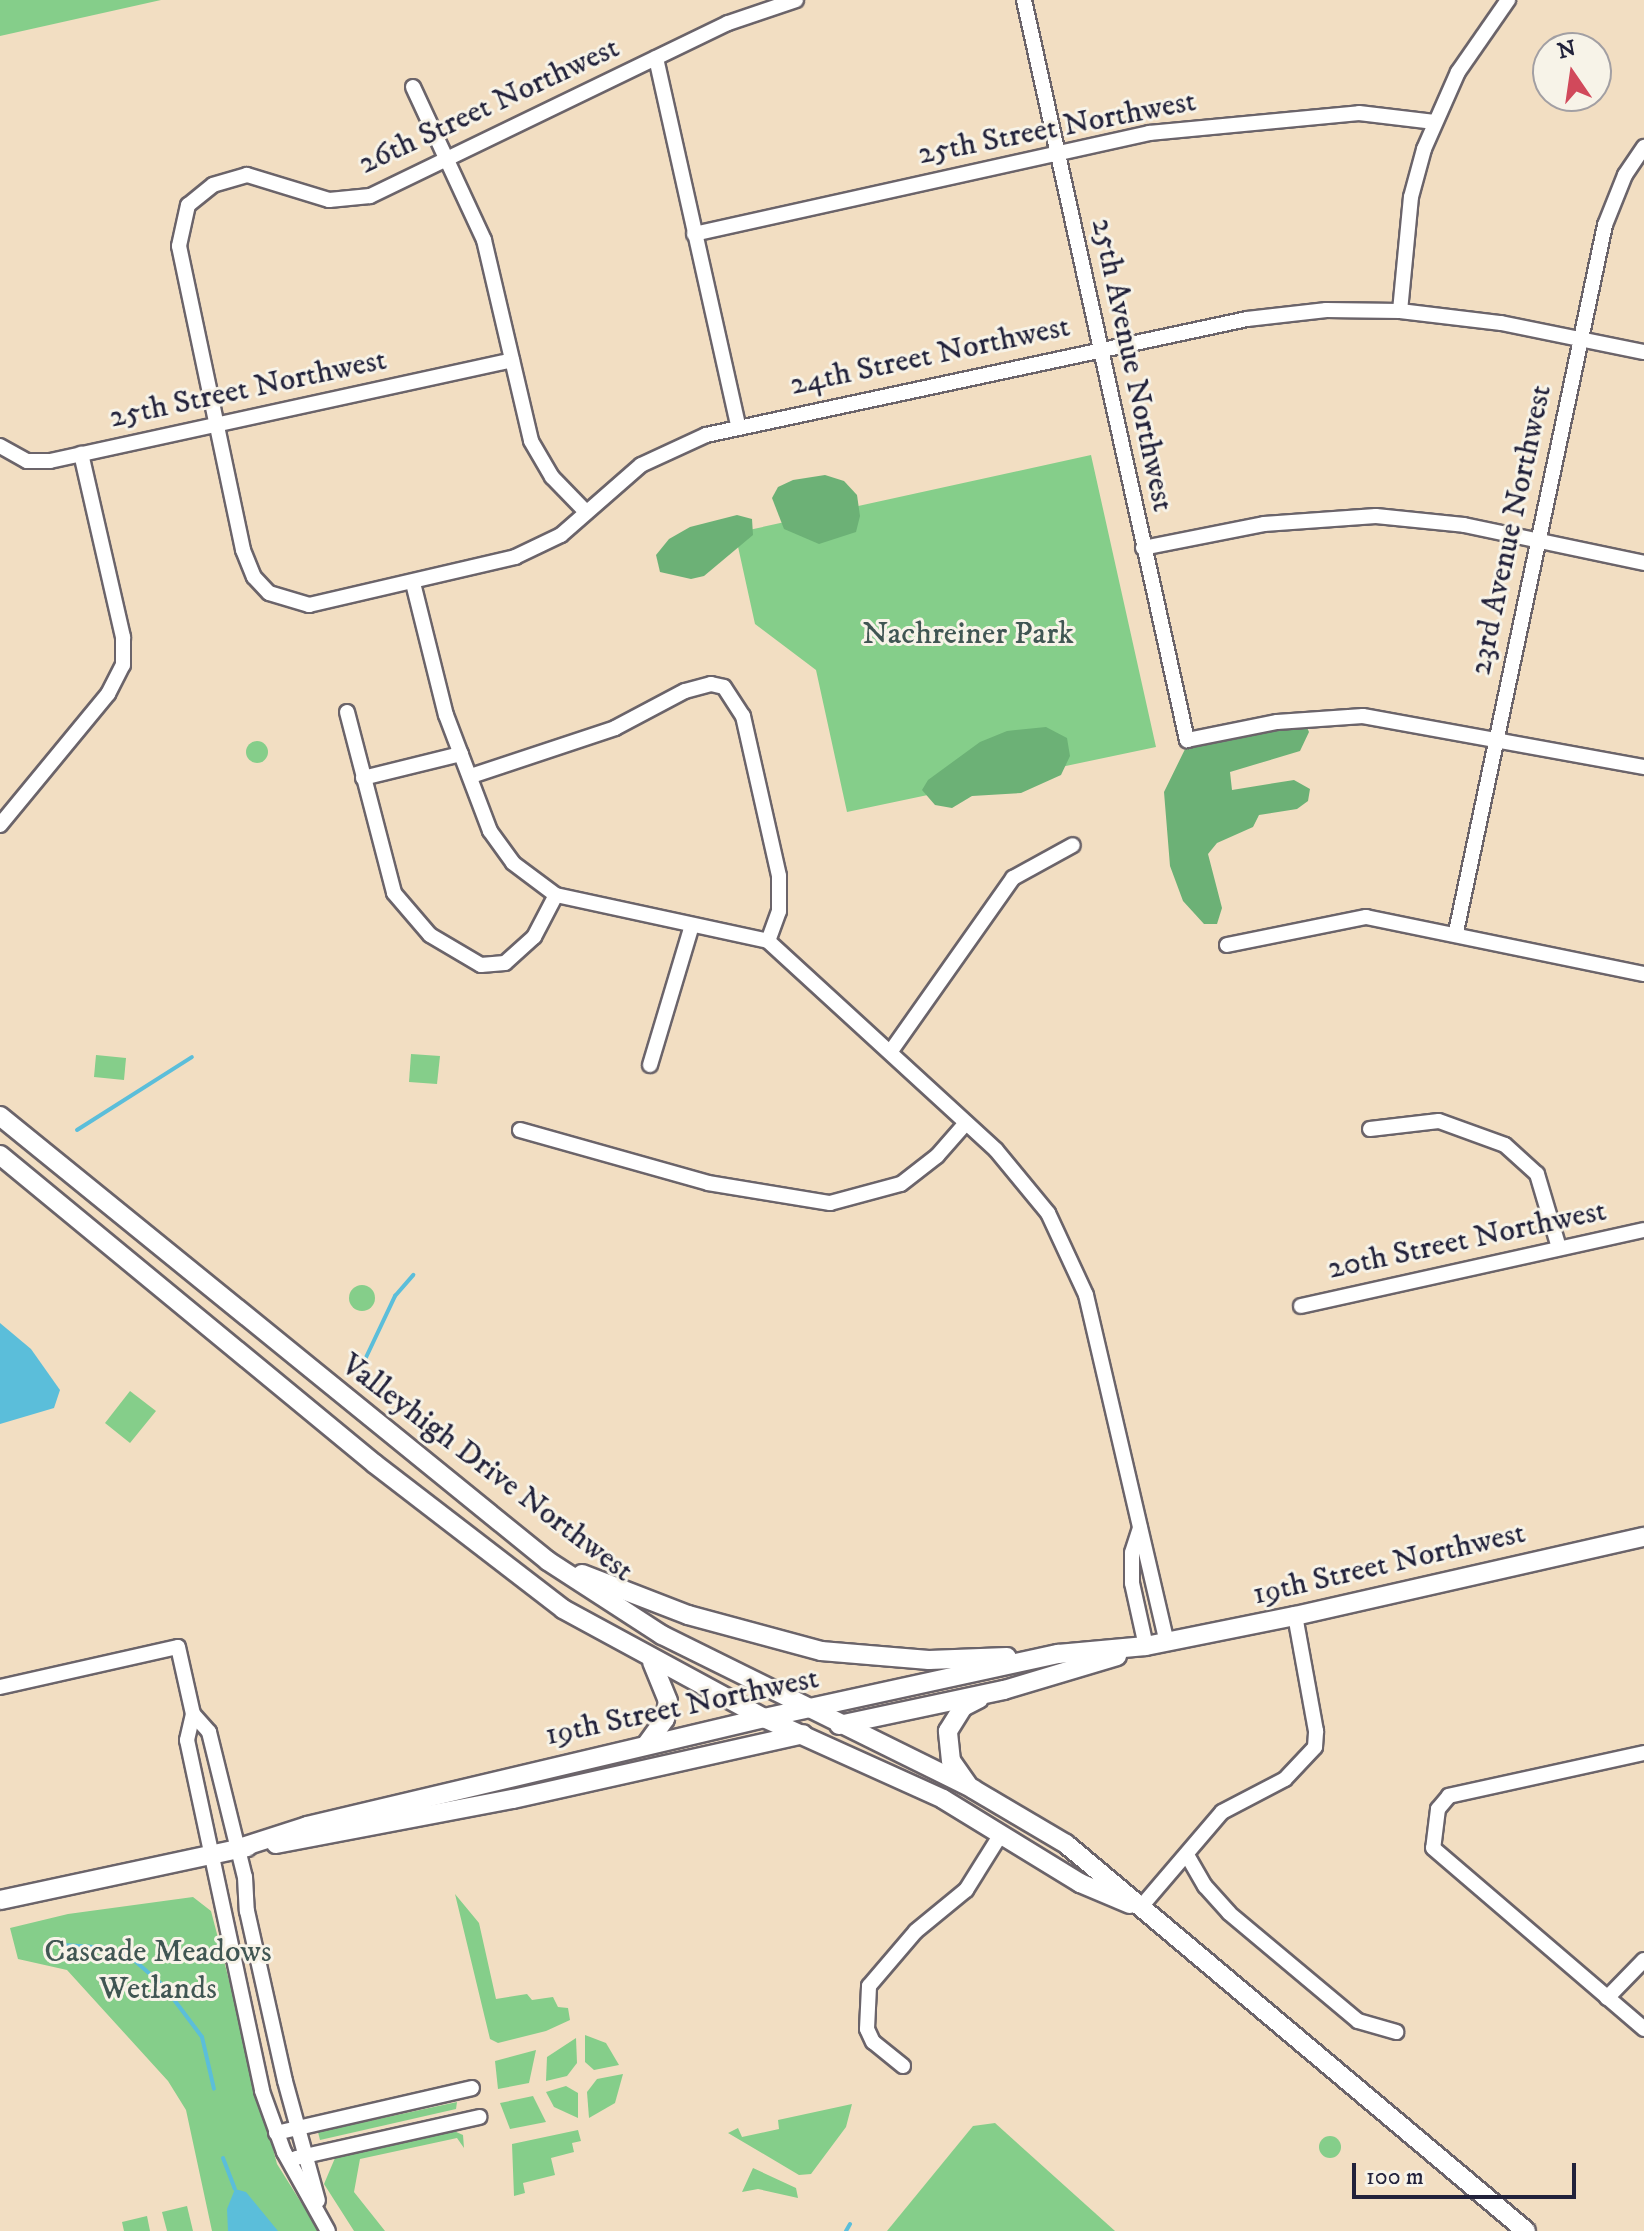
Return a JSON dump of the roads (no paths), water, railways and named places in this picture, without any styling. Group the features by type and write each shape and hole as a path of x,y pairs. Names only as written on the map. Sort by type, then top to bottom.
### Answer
{"main road":[{"name":"Valleyhigh Drive Northwest","path":"0,1116 548,1561 662,1635 806,1711 843,1724 973,1789 1066,1844 1526,2231"},
{"name":"Valleyhigh Drive Northwest","path":"0,1155 494,1559 563,1609 652,1662 764,1718 943,1799 1080,1883 1140,1908"},
{"name":"19th Street Northwest","path":"236,1849 307,1826 764,1718 1058,1654 1146,1646 1295,1616 1644,1537"},
{"path":"548,1561 688,1615 821,1651 929,1660 1058,1654"},
{"name":"19th Street Northwest","path":"0,1900 210,1853 344,1834 1004,1690 1146,1646"},
{"path":"646,1745 665,1719 668,1701 652,1662"},
{"path":"973,1789 951,1761 948,1731 963,1707 1004,1690"}],"street":[{"name":"26th Street Northwest","path":"217,424 179,246 188,205 201,192 247,175 345,202 395,187 728,23 796,0"},
{"name":"25th Avenue Northwest","path":"1024,0 1187,740 1277,722 1363,716 1496,736"},
{"path":"1400,311 1411,197 1434,122 1464,62 1508,0"},
{"path":"656,58 738,426"},
{"path":"413,87 450,161 484,240 535,450 586,512"},
{"name":"25th Street Northwest","path":"694,234 1058,151 1185,128 1359,113 1434,122"},
{"name":"23rd Avenue Northwest","path":"1456,932 1608,217 1644,147"},
{"name":"24th Street Northwest","path":"217,424 246,562 269,593 309,605 413,583 531,551 561,535 659,454 738,426 1274,315 1400,311 1644,352"},
{"name":"25th Street Northwest","path":"0,446 27,461 81,454 512,360"},
{"path":"0,825 108,694 123,665 123,637 81,454"},
{"path":"1143,548 1264,524 1341,516 1417,519 1644,563"},
{"path":"413,583 440,694 499,848 537,885 556,895 768,941 891,1051 1019,1174 1076,1267 1167,1642"},
{"path":"471,776 615,728 685,691 711,684 724,687 743,716 779,876 779,911 768,941"},
{"path":"347,712 394,893 413,920 461,957 490,965 516,958 556,895"},
{"path":"1496,736 1644,767"},
{"path":"363,778 461,754"},
{"path":"891,1051 1013,878 1073,845"},
{"path":"1227,945 1366,917 1456,932 1644,974"},
{"path":"650,1065 692,925"},
{"path":"1370,1129 1439,1121 1505,1145 1537,1174 1559,1248"},
{"path":"520,1130 670,1175 775,1197 830,1203 901,1184 937,1156 966,1123"},
{"name":"20th Street Northwest","path":"1301,1306 1644,1230"},
{"path":"1140,1528 1132,1553 1132,1583 1146,1646"},
{"path":"1140,1908 1222,1812 1285,1779 1315,1747 1316,1731 1295,1616"},
{"path":"0,1687 178,1647 193,1714 187,1740 262,2091 288,2160 329,2231"},
{"path":"193,1714 209,1732 305,2157 329,2231"},
{"path":"1644,1753 1449,1796 1438,1809 1433,1848 1644,2029"},
{"path":"903,2066 873,2042 867,2029 869,1986 916,1931 966,1890 1001,1834"},
{"path":"1187,1855 1205,1886 1229,1913 1358,2021 1396,2032"},
{"path":"1607,1998 1644,1960"},
{"path":"276,2133 472,2088"},
{"path":"288,2160 479,2117"}],"water":[{"path":"0,1323 31,1349 60,1390 54,1408 0,1424"},
{"path":"235,2189 246,2192 278,2231 228,2231 227,2209"}],"waterway":[{"path":"77,1130 192,1057"},
{"path":"361,1368 395,1296 413,1275"},
{"path":"63,1945 110,1948 135,1961 163,1985 202,2037 214,2089"},
{"path":"223,2158 235,2189"},
{"path":"846,2231 850,2224"}],"park label":[{"name":"Nachreiner Park","path":"968,634"},
{"name":"Cascade Meadows Wetlands","path":"158,1972"}]}
